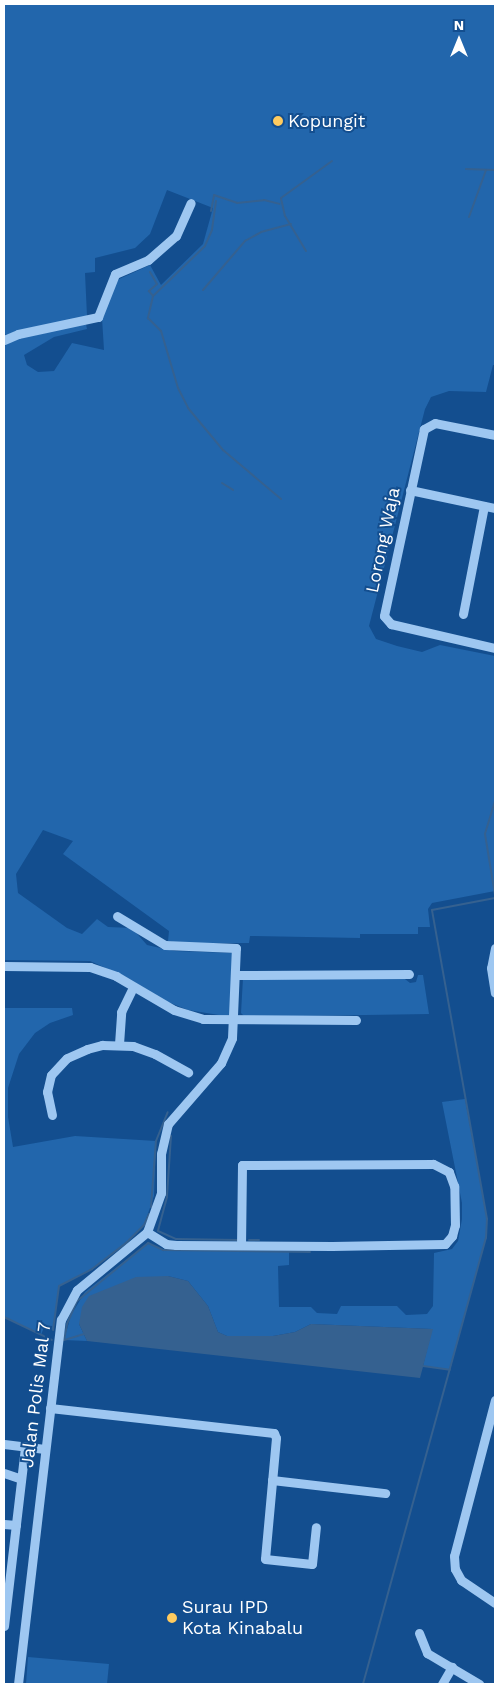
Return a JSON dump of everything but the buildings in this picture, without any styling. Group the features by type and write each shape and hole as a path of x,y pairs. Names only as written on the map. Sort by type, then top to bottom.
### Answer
{"street":[{"path":"4,340 18,334 98,317 115,274 148,260 176,236 191,203"},
{"name":"Lorong Waja","path":"495,436 435,423 428,424 424,429 385,619 391,624 495,648"},
{"path":"410,490 495,508"},
{"path":"463,614 484,506"},
{"path":"117,916 165,945 236,948 234,1022 230,1047 221,1063 181,1105 168,1124 161,1154 161,1193 147,1232 166,1244 241,1246 444,1244 452,1236 455,1225 454,1186 448,1172 432,1164 242,1165 241,1246"},
{"path":"495,948 491,968 495,993"},
{"path":"4,966 80,966 108,973 184,1014 234,1022 356,1020"},
{"path":"236,975 409,974"},
{"path":"119,1044 120,1012 134,987"},
{"path":"52,1115 47,1087 59,1065 87,1049 119,1044 146,1050 188,1072"},
{"name":"Jalan Polis Mal 7","path":"18,1684 61,1320 68,1303 85,1283 147,1232"},
{"path":"495,1400 454,1556 454,1569 461,1580 495,1603"},
{"path":"50,1408 272,1432 276,1438 265,1559 312,1564 316,1527"},
{"path":"4,1444 45,1449"},
{"path":"4,1625 7,1564 16,1525 25,1447"},
{"path":"4,1472 21,1479"},
{"path":"272,1480 385,1494"},
{"path":"4,1524 16,1525"},
{"path":"419,1633 428,1653 479,1684"},
{"path":"442,1684 452,1667"}],"shaded area":[{"path":"4,4 495,4 495,365 493,365 486,392 449,391 431,397 425,409 369,626 376,639 422,652 440,645 495,656 495,891 432,903 428,909 430,927 418,927 418,934 360,934 360,938 250,936 249,943 179,943 168,941 169,931 63,854 73,841 43,830 16,874 18,893 67,928 82,934 97,919 108,927 132,928 147,945 174,951 232,953 232,1015 225,1016 188,1010 168,1002 126,977 90,961 4,960 4,346 20,337 86,324 87,329 54,337 24,355 27,365 38,372 54,371 72,343 104,350 102,318 117,280 150,265 161,285 203,244 213,208 167,190 150,234 135,248 95,258 95,272 85,273 87,316 4,335"},
{"path":"418,975 423,975 429,1014 245,1017 241,1013 243,978 405,979 410,983 416,982"},
{"path":"4,1008 72,1008 73,1015 50,1023 35,1033 19,1054 8,1088 8,1117 13,1147 75,1136 156,1141 154,1196 144,1225 126,1243 92,1269 59,1286 53,1330 44,1327 41,1335 4,1317"},
{"path":"465,1099 487,1219 486,1238 450,1370 423,1366 432,1329 311,1324 295,1332 273,1336 227,1336 218,1332 208,1306 188,1281 168,1276 79,1324 87,1341 64,1340 71,1315 85,1292 148,1243 163,1250 289,1251 289,1265 278,1266 279,1307 311,1307 317,1313 337,1314 341,1306 397,1306 406,1315 427,1314 433,1306 434,1253 452,1249 458,1241 462,1219 462,1203 442,1102"},
{"path":"168,1276 188,1281 208,1306 218,1332 227,1336 273,1336 295,1332 311,1324 433,1329 420,1378 87,1341 79,1324 82,1307 89,1296 136,1277"},
{"path":"28,1657 109,1664 107,1684 26,1684"}],"waterway":[{"path":"306,251 285,216 281,198 332,161"},
{"path":"466,169 495,170"},
{"path":"469,217 486,170"},
{"path":"211,211 214,195 237,203 264,200 280,204"},
{"path":"216,201 212,230 205,246 153,296 148,318 161,331 178,388 188,408 223,450 281,499"},
{"path":"203,290 245,241 261,232 291,224"},
{"path":"150,272 157,284 149,291 153,296"},
{"path":"222,483 233,490"},
{"path":"495,801 485,834 495,895"},
{"path":"363,1684 486,1238 487,1219 432,910 495,898"},
{"path":"151,1207 156,1141 168,1112"},
{"path":"171,1136 167,1197 158,1231 176,1239 238,1240"},
{"path":"53,1330 59,1286 92,1269 126,1243 144,1225 149,1214"},
{"path":"249,1240 259,1240"},
{"path":"84,1334 64,1340 67,1324 77,1301 148,1243 163,1250 310,1252"},
{"path":"4,1317 52,1340"},
{"path":"423,1366 450,1370"}],"place":[{"name":"Kopungit","path":"278,121"},
{"name":"Surau IPD Kota Kinabalu","path":"172,1618"}]}
